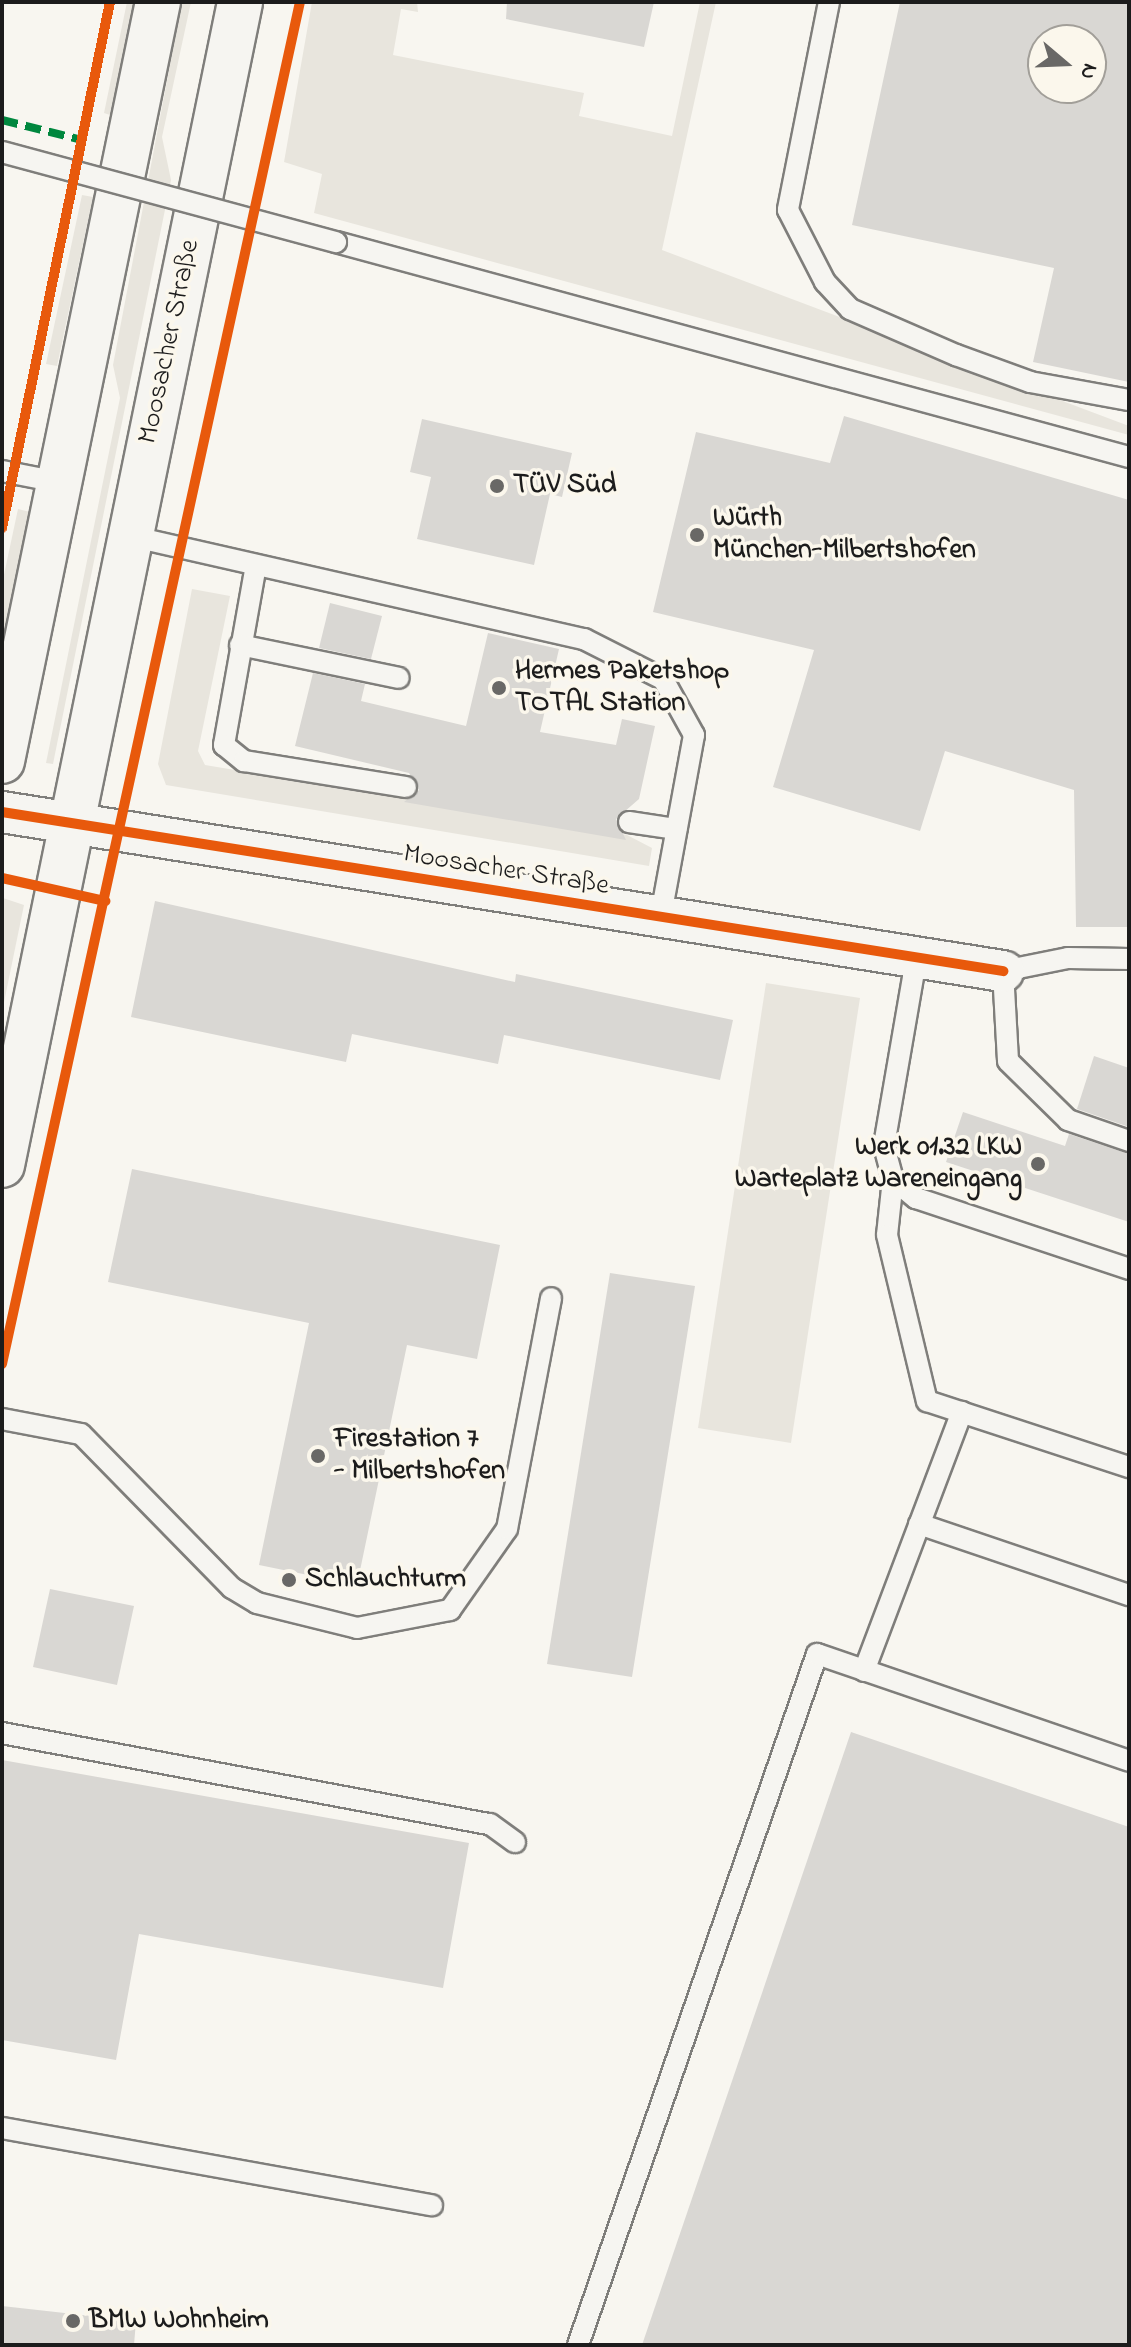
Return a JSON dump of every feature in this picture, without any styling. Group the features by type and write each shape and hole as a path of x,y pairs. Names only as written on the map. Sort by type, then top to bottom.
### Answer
{"main road":[{"path":"2,761 158,2"},
{"name":"Moosacher Straße","path":"2,1165 10,1087 72,824 240,2"}],"street":[{"name":"Moosacher Straße","path":"2,812 660,921 1003,971"}],"lane":[{"path":"829,2 788,210 825,282 850,309 943,350 1030,382 1129,400"},
{"path":"2,152 1129,457"},
{"path":"2,471 58,482"},
{"path":"130,536 584,639 663,679 694,735 660,921"},
{"path":"256,565 224,745 244,761 406,787"},
{"path":"240,645 399,678"},
{"path":"629,822 676,829"},
{"path":"1129,959 1068,958 1003,971 1008,1061 1068,1120 1129,1141"},
{"path":"916,960 884,1146 893,1179 887,1235 927,1401 1129,1467"},
{"path":"893,1179 916,1198 1129,1269"},
{"path":"2,1419 81,1434 232,1588 257,1603 357,1628 450,1610 507,1529 551,1298"},
{"path":"864,1671 962,1412"},
{"path":"919,1524 1129,1595"},
{"path":"578,2345 817,1654 1129,1761"},
{"path":"2,1733 490,1824 515,1842"},
{"path":"2,2128 432,2205"}],"shaded area":[{"path":"127,2 140,2 116,117 104,113"},
{"path":"182,2 191,2 162,137 171,180 53,764 46,763 120,398 113,365"},
{"path":"312,2 417,2 418,12 401,9 393,55 584,93 579,116 672,136 700,2 716,2 662,250 1129,426 1129,435 314,213 322,174 284,162"},
{"path":"82,195 93,197 57,366 46,364"},
{"path":"18,509 30,512 2,643 2,584"},
{"path":"192,589 230,596 198,751 205,765 627,835 652,848 649,866 166,785 158,764"},
{"path":"3,898 24,905 2,1012 2,904"},
{"path":"766,983 860,998 791,1443 698,1428"}],"building":[{"path":"507,2 654,2 644,47 506,19"},
{"path":"900,2 1129,2 1129,382 1033,362 1054,268 852,225"},
{"path":"844,416 1129,500 1129,927 1076,927 1074,790 945,751 920,831 773,787 814,650 653,612 696,432 830,463"},
{"name":"TÜV Süd","path":"422,419 572,453 562,497 550,494 534,565 417,539 431,477 410,472"},
{"path":"330,603 382,616 371,659 319,648"},
{"path":"488,633 559,649 540,732 616,745 622,719 655,726 639,799 616,819 626,840 404,802 419,790 409,773 295,746 313,673 365,684 361,701 466,726"},
{"path":"155,901 515,982 516,974 733,1020 720,1080 504,1035 498,1064 352,1034 346,1062 131,1017"},
{"path":"1094,1056 1129,1068 1129,1127 1077,1109"},
{"name":"Werk 01.32 LKW Warteplatz Wareneingang","path":"963,1112 1065,1146 1069,1134 1129,1154 1129,1222 946,1162"},
{"path":"132,1169 500,1245 477,1359 407,1345 357,1585 259,1565 309,1323 108,1282"},
{"path":"610,1273 695,1286 632,1677 547,1664"},
{"path":"50,1589 134,1606 117,1685 33,1667"},
{"path":"851,1732 1129,1827 1129,2345 642,2345"},
{"path":"2,1760 469,1843 443,1988 139,1934 116,2060 2,2040"},
{"name":"BMW Wohnheim","path":"2,2306 136,2321 134,2345 2,2345"}],"marked path":[{"path":"2,120 82,140"}],"cycle path":[{"path":"2,528 110,2"},
{"path":"2,1364 300,2"},
{"path":"2,812 1003,971"},
{"path":"2,878 105,901"}],"place":[{"name":"TÜV Süd","path":"497,486"},
{"name":"Würth München-Milbertshofen","path":"697,535"},
{"name":"Hermes Paketshop TOTAL Station","path":"499,688"},
{"name":"Werk 01.32 LKW Warteplatz Wareneingang","path":"1038,1164"},
{"name":"Firestation 7 - Milbertshofen","path":"318,1456"},
{"name":"Schlauchturm","path":"289,1580"},
{"name":"BMW Wohnheim","path":"73,2321"}]}
